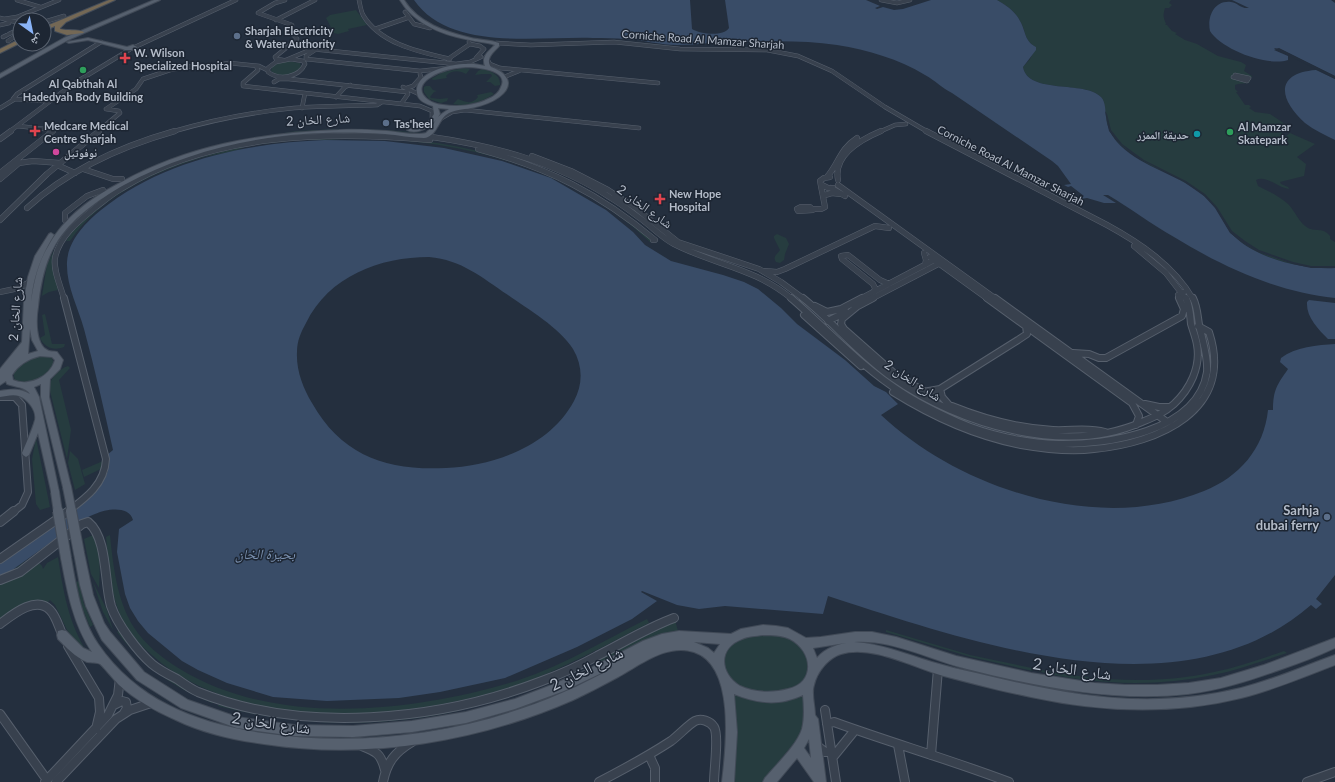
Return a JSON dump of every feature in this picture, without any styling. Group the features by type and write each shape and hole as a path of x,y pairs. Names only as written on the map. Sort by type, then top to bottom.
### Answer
{"highway":[{"path":"52,20 103,0"},
{"path":"52,26 113,0"},
{"path":"76,15 59,25 56,29 67,33 81,32"},
{"path":"52,33 61,34 65,36 66,39"},
{"path":"0,46 10,43"},
{"path":"0,51 10,43"}],"main road":[{"path":"0,78 66,39 158,0"},
{"name":"Corniche Road Al Mamzar Sharjah","path":"398,0 405,12 417,22 447,36 472,42 497,45"},
{"name":"Corniche Road Al Mamzar Sharjah","path":"402,0 410,11 422,20 472,42"},
{"path":"81,32 83,36 88,39"},
{"path":"0,78 61,44 74,40 88,39 129,48"},
{"path":"472,42 484,46 489,50"},
{"path":"463,64 489,68 497,71 504,77 505,84 501,92 478,109 434,105 424,100 419,94 419,87 422,82 437,72 463,64 475,62 484,57 489,50 497,45"},
{"path":"484,57 489,68"},
{"path":"425,136 431,133 432,124 437,114 434,105"},
{"path":"404,130 418,130 432,124 447,112 458,108"},
{"name":"شارع الخان 2","path":"22,360 26,342 28,293 33,268 41,250 65,220 103,190 111,181 122,179 157,163 194,150 238,139 295,131 344,128 404,130 431,133"},
{"name":"شارع الخان 2","path":"45,353 37,345 35,339 35,305 38,278 44,258 54,240 67,224 87,207 115,187 150,169 174,160 235,143 300,133 354,131 425,136"},
{"path":"174,160 194,150"},
{"path":"28,293 30,296 29,304 35,305"},
{"path":"0,382 26,342"},
{"path":"0,394 10,392 47,377 55,369 59,360 54,354 45,353 33,355 22,360 4,375"},
{"path":"4,375 10,382 21,388 29,397 39,415 26,453"},
{"name":"شارع الخان 2","path":"47,377 44,393 66,487 88,596 100,625 113,647 135,671 161,690 197,709 237,721 272,728 318,732 399,730 440,724 498,709 547,692 588,675 643,646 662,638 682,636 716,639 730,638"},
{"path":"0,390 21,388"},
{"name":"شارع الخان 2","path":"39,415 78,614 88,636 103,659 120,678 151,703 184,719 226,733 296,744 359,745 416,740 464,730 528,712 576,692 655,651 669,647 687,646 698,648 710,655 719,667"},
{"path":"727,683 740,692 768,698 795,693 803,689 808,684 814,670 813,658 804,643 790,634 770,630 745,632 730,638 721,649 719,667 727,683 729,698 730,729 728,782"},
{"path":"62,635 80,654 88,657 103,659"},
{"name":"شارع الخان 2","path":"804,643 824,643 855,636 874,637 955,661 1036,680 1092,689 1136,692 1180,690 1222,683 1254,674 1335,644"},
{"name":"شارع الخان 2","path":"814,670 821,660 829,653 843,648 859,646 878,649 938,668 1013,688 1081,701 1155,706 1193,703 1235,695 1335,660"},
{"path":"769,782 797,748 808,726 808,684"},
{"path":"809,707 815,745 827,755 820,780"},
{"path":"797,748 820,780"}],"street":[{"path":"17,0 40,7"},
{"path":"22,2 28,0"},
{"path":"28,12 59,0"},
{"path":"0,134 76,78 129,48 231,0"},
{"path":"0,139 73,84 129,48 236,0"},
{"path":"285,0 276,3 258,13 259,15 291,24 292,33 297,38 296,42 275,57 276,59 406,73 420,74 437,72"},
{"path":"276,20 315,0"},
{"path":"359,0 363,16 375,29 388,38 405,46 463,64"},
{"path":"881,0 894,3 910,0"},
{"path":"888,0 903,0"},
{"path":"405,12 408,19 420,26 430,28"},
{"path":"1,21 12,18"},
{"path":"375,29 408,19"},
{"path":"1,21 12,22"},
{"path":"1,21 12,24"},
{"path":"0,108 13,99 17,94 102,42"},
{"path":"442,62 472,42 484,50 480,56 473,60 456,61"},
{"name":"Corniche Road Al Mamzar Sharjah","path":"497,45 527,47 601,44 674,50 757,51 780,54 813,64 836,75 908,121 1126,236 1161,262 1185,292"},
{"path":"268,72 272,64 302,54 308,50 463,64"},
{"path":"316,50 311,52 306,58 420,71 448,68"},
{"path":"261,89 303,70 305,66 300,58 302,54"},
{"path":"369,64 375,55"},
{"path":"484,57 489,63 496,67 658,83"},
{"path":"312,63 324,61"},
{"path":"428,70 434,61"},
{"path":"0,220 58,164 120,112 106,109 135,90 144,79 162,72 188,66 201,65 207,67 229,63 256,66 274,76 344,86 350,85 384,88 407,92 408,94 402,102"},
{"path":"256,66 258,70 244,83 243,86 382,102 402,102 428,108 433,114 432,124"},
{"path":"397,69 406,73"},
{"path":"504,77 519,71 531,71"},
{"path":"252,75 260,72 268,72"},
{"path":"407,88 414,85 421,78 420,74"},
{"name":"Corniche Road Al Mamzar Sharjah","path":"836,75 906,124 1116,234 1154,262 1185,292"},
{"path":"272,90 274,76"},
{"path":"298,76 306,80"},
{"path":"272,90 274,86 285,77 298,76 407,88 419,94"},
{"path":"73,84 77,80 76,78"},
{"path":"336,97 344,86"},
{"path":"384,88 398,87"},
{"path":"302,108 305,93"},
{"path":"13,99 44,101"},
{"path":"27,208 47,191 76,172 133,145 186,128 242,116 302,108 378,105 382,102"},
{"path":"371,105 384,106 389,102"},
{"path":"440,119 456,111 478,109 639,128"},
{"path":"838,183 830,188 825,195 827,207 815,210 824,208 825,206 822,197 822,185 820,180 827,177 832,171 840,152 846,145 855,138 893,122 895,117"},
{"path":"838,183 837,175 839,167 846,152 852,145 894,126 906,124"},
{"path":"0,173 54,130 52,128 16,126"},
{"name":"شارع الخان 2","path":"431,133 501,146 557,165 616,195 641,212 663,234"},
{"path":"0,558 86,498 99,483 105,472 107,465 106,459 57,273 55,259 63,240 85,216 112,194 143,177 176,163 204,155 280,139 344,135 385,136 428,140 493,152 557,175 583,188 611,205 637,224 654,240"},
{"name":"شارع الخان 2","path":"425,136 495,149 529,159 561,172 611,198 690,251 743,269 771,283 790,297 891,385 918,403 949,418 1007,436 1050,443 1073,444 1106,442 1136,435 1165,423 1180,413 1193,401 1200,391 1205,379 1208,365 1207,355 1198,326 1197,306 1185,292"},
{"path":"0,179 19,164 33,161 51,162 76,172"},
{"path":"13,163 18,162 19,164"},
{"path":"85,168 111,181"},
{"path":"827,177 833,178 941,263 1140,402 1165,423"},
{"path":"822,185 843,195 924,253 936,259"},
{"path":"825,195 832,193 843,195"},
{"path":"875,218 875,226"},
{"path":"762,271 775,272 785,269 875,226 889,228"},
{"name":"شارع الخان 2","path":"670,239 690,247 739,261 762,271 787,286 899,382 945,408 1000,427 1023,432 1079,435 1108,432 1135,426 1156,417 1171,407 1184,394 1190,384 1197,363 1197,347 1190,323 1190,307 1185,292"},
{"path":"924,253 926,267"},
{"path":"874,292 875,288 873,284 842,260 841,256 848,255 880,280 889,284"},
{"path":"828,321 926,267 936,259"},
{"path":"785,269 782,274 783,277 797,290 803,299 812,303 821,310 831,312 841,309 926,267 941,263"},
{"path":"941,263 950,272 1132,403 1140,415 1139,422 1135,426"},
{"path":"926,267 950,272"},
{"path":"858,272 860,269 865,268"},
{"path":"0,292 19,288 30,282"},
{"path":"771,283 779,292 870,374 896,394 940,419 970,431 997,439 1064,449 1101,448 1134,442 1162,432 1193,412 1206,396 1213,378 1214,355 1208,332 1198,326"},
{"path":"1070,353 1089,354 1101,358 1107,357 1178,319 1184,311 1178,297 1185,292"},
{"path":"859,305 843,318 841,324 845,331 908,382 949,405 986,419 1015,426 1053,430 1096,429 1108,432"},
{"path":"838,331 836,323 840,315"},
{"path":"924,392 940,389 1018,340 1027,334 1026,326"},
{"path":"1018,340 1029,336 1039,336"},
{"path":"856,346 866,348"},
{"path":"1083,354 1083,362"},
{"path":"899,382 908,382"},
{"path":"891,385 896,394"},
{"path":"0,522 18,510 27,496 26,453 21,388"},
{"path":"940,389 942,397 949,405"},
{"path":"0,397 15,397 21,403 23,408"},
{"path":"1140,402 1155,407 1171,407"},
{"path":"997,439 1007,436"},
{"path":"1050,443 1064,449"},
{"path":"0,580 20,572 82,524 88,522 94,526 98,535 109,601 116,619 131,642 150,661 179,682 212,698 256,710 312,717 353,718 405,715 442,710 496,697 571,669 649,628 674,618"},
{"path":"0,624 21,609 33,605 47,607 99,698 100,712 96,729"},
{"path":"931,755 938,668"},
{"path":"0,714 46,781 108,715 114,705 119,691 120,678"},
{"path":"114,705 122,701 126,702 127,708 124,713"},
{"path":"56,782 112,723 124,713 136,707 151,703"},
{"path":"825,710 827,724 827,755 836,782"},
{"path":"599,782 650,755 681,734 695,722 701,720 707,720 714,727 716,734 714,782"},
{"path":"827,724 834,722 1009,782"},
{"path":"827,755 855,730"},
{"path":"383,782 385,770 396,752 416,740"},
{"path":"359,745 377,752 382,758 385,770"},
{"path":"898,745 905,782"},
{"path":"650,755 655,768 655,782"},
{"path":"1307,782 1335,772"}],"green space":[{"name":"حديقة الممزر","path":"997,0 1171,0 1169,3 1172,5 1169,8 1165,8 1164,20 1165,25 1177,33 1175,34 1218,56 1241,62 1246,65 1244,71 1252,76 1249,83 1235,85 1235,89 1238,92 1236,92 1245,105 1249,105 1251,107 1249,108 1255,112 1270,114 1285,124 1278,127 1285,137 1290,133 1315,144 1297,157 1306,164 1304,176 1280,182 1289,189 1268,180 1256,180 1258,186 1277,196 1288,204 1305,226 1325,232 1330,236 1330,239 1335,242 1335,268 1297,265 1259,253 1230,232 1194,193 1178,179 1146,163 1119,144 1107,123 1105,106 1101,97 1093,92 1083,89 1046,84 1035,81 1027,76 1023,67 1030,59 1036,47 1027,39 1022,25 1016,15 1007,6"},
{"path":"356,10 367,25 348,29 349,31 338,34 334,33 326,18 330,15"},
{"path":"286,61 300,63 301,67 295,72 287,75 278,74 271,71 275,65"},
{"path":"464,68 470,69 466,74 459,71 451,72 446,76 447,78 431,79 443,72"},
{"path":"482,69 492,72 497,76 500,85 495,86 490,82 486,82 492,76 491,74 475,75"},
{"path":"430,86 433,90 437,91 434,92 430,97 431,98 448,98 447,101 441,103 429,99 424,92 424,87"},
{"path":"491,92 494,94 474,103 463,105 453,104 458,99 470,102 478,97 477,95"},
{"path":"340,129 423,133 337,130 295,132 264,136 297,131"},
{"path":"365,136 445,144 483,152 519,163 554,176 621,215 653,241 650,242 620,217 588,196 519,164 444,146 406,141 367,138 316,140 295,139"},
{"path":"295,139 295,140 245,146"},
{"path":"244,147 185,163 147,178 113,199 97,211 70,241 66,241 82,221 101,204 122,190 145,178 170,167 220,152"},
{"path":"777,234 786,238 789,244 784,260 780,263 776,262 775,260 776,255 780,250 774,238"},
{"path":"58,243 60,244 54,275 58,290 49,292 42,296 47,264"},
{"path":"45,314 52,344 65,344 64,347 57,349 50,348 44,344 40,338 45,335 42,315"},
{"path":"38,356 52,358 54,364 51,369 37,380 20,382 15,380 14,375 17,367 25,361"},
{"path":"68,366 70,368 59,380 71,430 67,459 49,387 56,374"},
{"path":"36,438 50,507 40,510 36,504 32,459"},
{"path":"70,451 78,459 85,484 75,490 68,463"},
{"path":"103,461 105,467 84,477 82,470"},
{"path":"93,535 99,554 99,588 91,574 84,539"},
{"path":"110,535 114,570 119,594 133,626 142,639 160,655 180,669 218,688 259,700 302,707 347,709 392,706 436,700 479,691 536,674 568,660 647,619 649,623 583,657 532,680 475,697 431,706 385,712 338,714 292,711 247,703 205,689 168,668 144,648 129,631 116,603 109,570 106,537"},
{"path":"33,556 43,569 47,563 58,557 70,616 85,649 83,651 67,630 55,605 50,600 47,603 29,605 16,609 0,618 0,579"},
{"path":"79,581 84,604 93,625 90,627 81,605 76,582"},
{"path":"93,582 107,610 113,630 103,612"},
{"path":"675,620 678,631 651,638 601,663 598,658"},
{"path":"120,630 172,681 214,701 212,703 197,697 159,674 127,644 117,632"},
{"path":"886,630 970,655 1032,668 1033,671 971,657 886,632"},
{"path":"754,635 771,635 788,638 798,643 803,648 807,655 808,669 807,676 798,687 778,691 758,692 745,690 730,680 724,665 725,654 729,646 733,641"},
{"path":"1284,651 1287,653 1232,671 1191,679 1147,683 1103,682 1059,676 1037,671 1037,669 1103,679 1170,679 1223,670"},
{"path":"733,693 754,700 805,693 805,717 801,734 763,782 731,782"},
{"path":"220,702 334,721 368,720 458,708 458,711 428,717 398,720 338,723 278,718 248,713 218,706"}],"water":[{"path":"414,0 690,0 692,29 700,32 717,34 726,31 729,28 725,0 866,0 880,6 875,8 877,9 883,7 894,10 903,9 931,0 997,0 1007,6 1016,15 1022,25 1027,39 1036,47 1036,50 1023,67 1027,76 1035,81 1046,84 1083,89 1093,92 1101,97 1105,104 1110,131 1113,137 1125,150 1202,194 1215,207 1231,233 1240,242 1252,249 1279,261 1308,267 1335,268 1335,298 1313,295 1271,284 1231,268 1165,232 1108,195 1103,195 1116,203 1104,203 1087,198 1080,199 1084,196 1071,186 1068,187 1064,185 1071,184 1058,166 1052,161 929,77 905,64 872,52 837,45 790,41 677,45 614,38 496,38 449,28 430,16"},
{"path":"1232,0 1331,0 1335,3 1335,76 1279,48 1274,50 1288,56 1288,60 1279,62 1257,59 1234,50 1224,44 1210,31 1209,26 1213,10 1225,2 1231,2 1244,8 1249,8"},
{"path":"1316,70 1335,79 1335,140 1305,123 1296,114 1286,97 1285,89 1287,82 1293,76 1302,72"},
{"name":"بحيرة الخان","path":"325,140 385,141 444,148 502,161 551,178 606,210 633,232 645,245 671,261 723,275 744,282 758,289 781,308 797,324 845,360 874,386 886,392 898,404 881,415 914,442 950,465 991,483 1033,497 1077,506 1120,508 1163,503 1204,491 1217,485 1239,470 1255,449 1266,424 1268,410 1273,410 1276,388 1288,369 1280,362 1281,358 1300,349 1335,344 1335,575 1316,599 1322,604 1316,609 1311,605 1259,639 1201,658 1139,664 1074,660 1009,649 945,633 828,596 823,614 725,606 699,609 677,605 642,591 641,592 657,601 632,619 577,647 505,678 440,692 399,698 327,701 273,697 227,683 182,661 148,633 130,608 125,594 117,552 119,529 133,520 131,515 122,510 111,510 95,514 76,524 0,579 0,560 102,483 108,471 107,455 113,450 82,321 68,280 68,254 70,247 78,233 101,210 125,193 151,178 207,157 236,150 296,142","holes":["429,257 441,259 471,270 552,326 567,341 576,355 579,362 581,375 579,388 574,401 564,417 551,430 519,451 501,458 483,463 446,468 404,467 386,463 352,448 337,436 324,421 312,403 301,379 297,359 299,340 304,326 316,307 328,293 342,281 375,265 392,261"]},
{"path":"1309,300 1335,303 1335,339 1328,339 1313,322 1308,313 1307,302"}],"pier":[{"path":"1274,48 1280,49 1335,76 1335,79 1276,50"},
{"path":"1105,111 1111,130 1122,144 1144,160 1186,181 1205,194 1217,207 1232,231 1245,241 1259,250 1293,262 1311,266 1335,266 1335,268 1311,268 1293,264 1258,252 1243,243 1230,233 1215,208 1204,196 1184,182 1136,157 1118,142 1109,131"}],"place":[{"name":"Sharjah Electricity & Water Authority","path":"237,36"},
{"name":"W. Wilson Specialized Hospital","path":"125,58"},
{"name":"Al Qabthah Al Hadedyah Body Building","path":"83,70"},
{"name":"Tas'heel","path":"386,123"},
{"name":"Medcare Medical Centre Sharjah","path":"35,131"},
{"name":"Al Mamzar Skatepark","path":"1230,132"},
{"name":"حديقة الممزر","path":"1197,134"},
{"name":"نوفوتيل","path":"56,152"},
{"name":"New Hope Hospital","path":"660,199"},
{"name":"Sarhja dubai ferry","path":"1327,517"}]}
